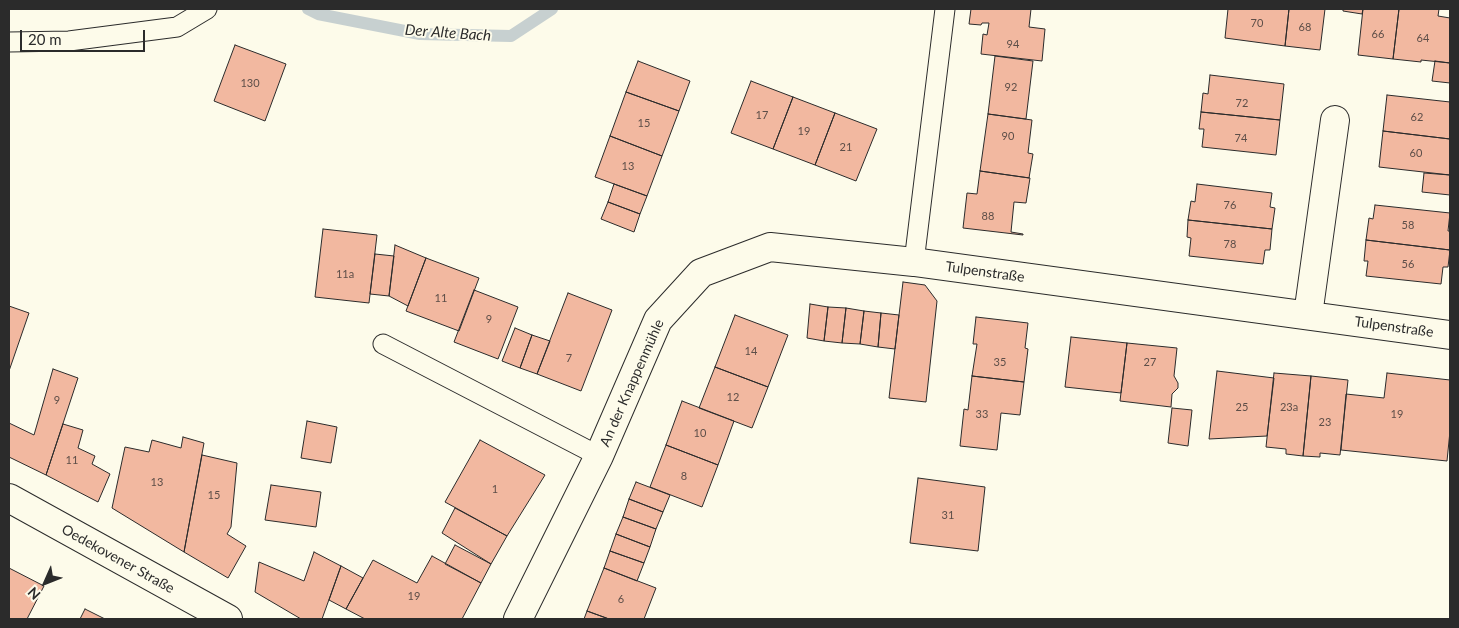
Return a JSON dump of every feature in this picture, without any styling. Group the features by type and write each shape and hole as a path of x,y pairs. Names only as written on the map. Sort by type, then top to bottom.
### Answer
{"street":[{"path":"1308,315 1335,120"},
{"name":"An der Knappenmühle","path":"518,619 599,456 658,320 701,273 770,247 914,262"},
{"name":"Tulpenstraße","path":"914,262 1450,335"},
{"name":"Oedekovener Straße","path":"9,498 228,619"}],"lane":[{"path":"9,42 69,41 177,27 207,9"},
{"path":"914,262 945,9"},
{"name":"An der Knappenmühle","path":"383,344 599,456"}],"building":[{"path":"971,9 1031,9 1029,27 1045,29 1042,61 981,54 983,34 987,35 989,23 982,23 981,25 969,24"},
{"path":"1228,9 1289,9 1285,46 1225,38"},
{"path":"1289,9 1325,9 1320,50 1285,46"},
{"path":"1343,9 1363,9 1362,14 1343,11"},
{"path":"1363,9 1399,9 1393,59 1358,55"},
{"path":"1399,9 1439,9 1438,16 1450,18 1450,63 1393,59"},
{"path":"235,45 286,64 265,121 214,101"},
{"path":"995,56 1033,61 1026,119 988,114"},
{"path":"638,61 690,81 679,111 626,92"},
{"path":"1435,61 1450,63 1450,83 1432,81"},
{"path":"1210,75 1284,84 1280,120 1201,112 1203,93 1208,94"},
{"path":"751,81 793,97 773,149 731,133"},
{"path":"626,92 679,111 662,156 610,136"},
{"path":"1387,95 1450,102 1450,139 1383,131"},
{"path":"793,97 835,113 815,165 773,149"},
{"path":"1201,112 1280,120 1276,155 1202,147 1204,129 1199,129"},
{"path":"835,113 877,129 856,181 815,165"},
{"path":"988,114 1032,120 1028,153 1033,154 1029,178 980,171"},
{"path":"1383,131 1450,139 1450,175 1379,167"},
{"path":"610,136 662,156 647,196 595,177"},
{"path":"980,171 1030,178 1026,203 1014,202 1011,232 1023,235 963,228 967,193 977,194"},
{"path":"1424,173 1450,175 1450,195 1422,192"},
{"path":"614,184 647,196 640,214 608,202"},
{"path":"1197,184 1272,193 1270,207 1275,208 1272,229 1188,220 1191,201 1195,202"},
{"path":"608,202 640,214 634,232 601,219"},
{"path":"1375,205 1450,213 1448,231 1450,231 1450,250 1366,240 1369,218 1373,219"},
{"path":"1188,220 1272,229 1270,250 1265,250 1263,264 1189,256 1191,238 1187,237"},
{"path":"323,229 377,235 369,303 315,297"},
{"path":"1366,240 1450,250 1448,267 1443,267 1441,284 1366,276 1368,261 1364,261"},
{"path":"395,245 426,258 408,306 389,296"},
{"path":"375,254 394,256 389,296 370,294"},
{"path":"426,258 479,278 459,331 406,311"},
{"path":"903,282 925,285 937,301 926,402 889,398"},
{"path":"474,290 518,307 498,359 454,342"},
{"path":"568,293 612,310 581,391 537,374"},
{"path":"810,304 828,307 824,341 807,338"},
{"path":"9,306 29,313 9,371"},
{"path":"828,307 846,308 842,343 824,341"},
{"path":"846,308 864,311 860,344 842,343"},
{"path":"864,311 881,313 878,347 860,344"},
{"path":"881,313 899,315 895,349 878,347"},
{"path":"735,315 788,335 768,387 715,367"},
{"path":"976,317 1028,323 1025,348 1028,349 1024,382 972,376 977,344 973,344"},
{"path":"515,328 532,335 520,368 502,361"},
{"path":"532,335 550,341 537,374 520,368"},
{"path":"1071,337 1127,343 1121,393 1065,387"},
{"path":"1127,343 1177,348 1174,376 1178,383 1178,388 1172,394 1171,407 1120,401"},
{"path":"715,367 768,387 752,428 699,408"},
{"path":"53,369 78,378 46,475 9,457 9,423 34,435"},
{"path":"1217,371 1274,378 1267,436 1209,439"},
{"path":"1274,373 1311,376 1303,456 1286,454 1286,449 1266,447"},
{"path":"1387,373 1450,380 1450,431 1447,461 1341,450 1346,394 1384,398"},
{"path":"972,376 1024,382 1020,415 1001,413 997,450 960,446 964,409 968,410"},
{"path":"1311,376 1348,380 1340,455 1320,453 1320,457 1303,456"},
{"path":"682,401 734,421 718,465 666,445"},
{"path":"1172,408 1192,410 1188,446 1168,443"},
{"path":"307,421 337,427 331,463 301,458"},
{"path":"63,424 83,430 78,448 95,456 92,464 110,474 98,502 46,475"},
{"path":"183,437 204,443 184,552 112,508 125,447 149,452 152,440 181,448"},
{"path":"480,440 545,475 507,536 445,502"},
{"path":"666,445 718,465 702,507 650,487"},
{"path":"202,455 237,463 231,527 227,534 246,546 228,578 184,552"},
{"path":"918,478 985,487 978,551 910,543"},
{"path":"636,482 670,495 663,512 629,499"},
{"path":"271,485 321,492 316,527 265,520"},
{"path":"629,499 663,512 656,529 623,517"},
{"path":"455,508 507,536 491,564 442,533"},
{"path":"623,517 656,529 650,547 616,534"},
{"path":"616,534 650,547 644,563 610,551"},
{"path":"455,545 491,564 481,583 445,564"},
{"path":"610,551 644,563 637,581 604,568"},
{"path":"314,552 341,566 322,619 301,619 255,592 259,562 304,581"},
{"path":"432,556 481,583 462,619 365,619 346,609 373,560 417,583"},
{"path":"341,566 363,578 346,609 329,600"},
{"path":"9,568 44,586 27,619 9,619"},
{"path":"604,568 656,588 644,619 609,619 587,611"},
{"path":"85,609 105,619 80,619"},
{"path":"587,611 609,619 584,619"}],"waterway":[{"name":"Der Alte Bach","path":"308,9 318,14 420,34 511,36 552,9"}]}
